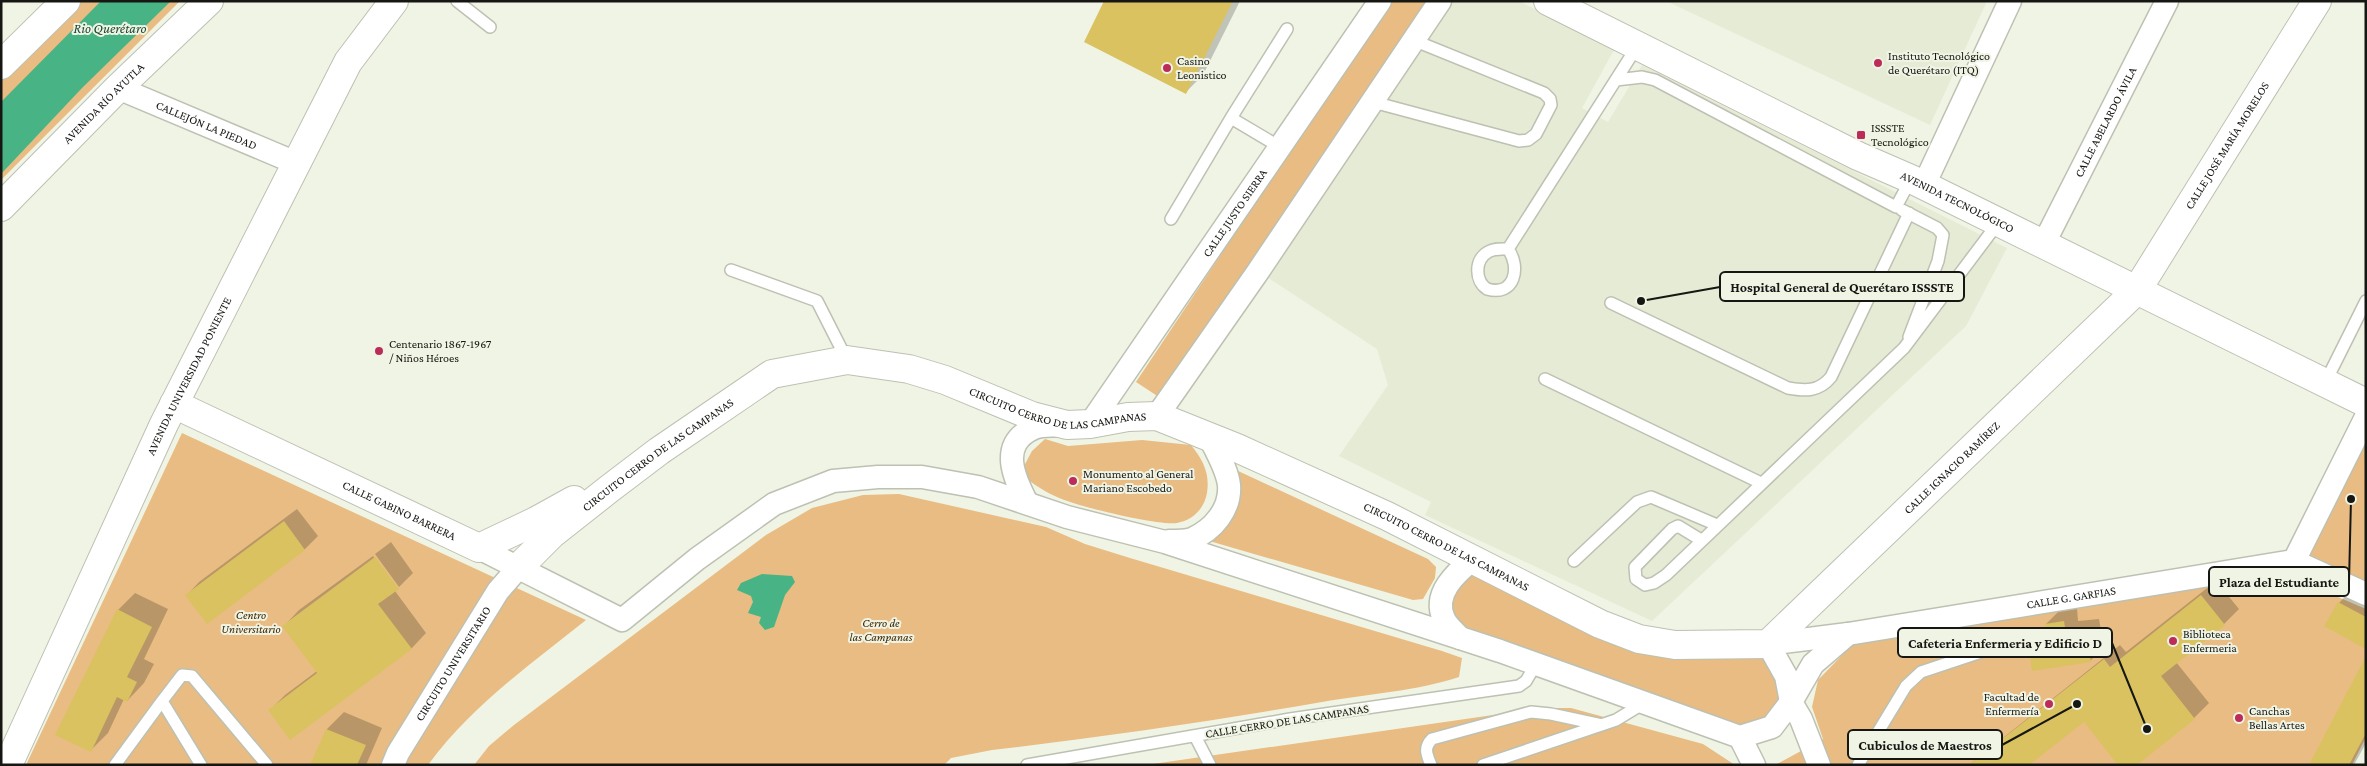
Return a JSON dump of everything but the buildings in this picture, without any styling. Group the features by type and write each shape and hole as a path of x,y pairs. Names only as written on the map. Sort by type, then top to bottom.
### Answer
{"street":[{"path":"5,56 66,1"},
{"name":"AVENIDA RÍO AYUTLA","path":"1,207 118,88 210,1"},
{"name":"AVENIDA UNIVERSIDAD PONIENTE","path":"8,765 174,404 348,62 394,1"},
{"name":"CALLE JUSTO SIERRA","path":"1079,425 1280,147 1380,1"},
{"path":"1157,416 1373,102 1440,1"},
{"name":"AVENIDA TECNOLÓGICO","path":"1548,1 1858,156 1917,182 2366,403"},
{"path":"1917,182 2010,1"},
{"name":"CALLE ABELARDO ÁVILA","path":"2044,244 2167,1"},
{"name":"CALLE JOSÉ MARÍA MORELOS","path":"2137,290 2317,1"},
{"name":"CALLEJÓN LA PIEDAD","path":"118,88 296,163"},
{"name":"CALLE IGNACIO RAMÍREZ","path":"1768,644 2137,290"},
{"name":"CIRCUITO CERRO DE LAS CAMPANAS","path":"519,567 552,534 609,489 659,451 772,374 847,360 909,369 945,380 1032,416 1079,425 1128,417 1157,416 1386,516 1600,624 1639,639 1674,645 1768,644"},
{"name":"CALLE GABINO BARRERA","path":"174,404 519,567 622,620 697,560 774,504 833,481 878,477 922,477 978,488 1027,503"},
{"path":"2366,418 2294,561 2366,594"},
{"path":"1079,425 1034,427 1018,440 1010,463 1015,479 1027,503 1067,517 1165,542 1460,638 1646,702 1740,737 1772,727 1791,702 1813,664 1848,634"},
{"path":"1165,542 1190,539 1211,528 1225,509 1229,486 1222,463 1210,438"},
{"path":"479,548 536,521 588,493 609,489"},
{"path":"1460,638 1444,619 1442,599 1448,582 1473,560"},
{"name":"CALLE G. GARFIAS","path":"1768,644 1848,634 2294,561"},
{"name":"CIRCUITO UNIVERSITARIO","path":"393,765 398,753 498,591 519,567"},
{"path":"1768,644 1786,676 1791,702 1801,719 1819,765"},
{"path":"1740,737 1754,765"}],"lane":[{"path":"457,1 490,27"},
{"path":"1172,219 1231,118 1287,29"},
{"path":"1373,102 1519,141 1528,140 1536,134 1552,106 1550,99 1544,93 1414,40"},
{"path":"1508,249 1638,45"},
{"path":"1616,80 1642,78 1655,80 1937,228 1943,235 1938,261 1904,348"},
{"path":"1231,118 1280,147"},
{"path":"1896,207 1917,182"},
{"path":"1611,303 1788,388 1803,391 1817,389 1825,385 1831,377 1909,213"},
{"path":"1701,540 1683,527 1678,526 1672,529 1635,567 1636,579 1645,585 1654,583 1666,574 1904,348 1998,223"},
{"path":"731,270 817,301 847,360"},
{"path":"2324,383 2366,301"},
{"path":"1545,378 1761,483"},
{"path":"1574,561 1637,502 1651,497 1717,525"},
{"path":"1858,765 1906,686 1921,672 1990,649"},
{"name":"CALLE CERRO DE LAS CAMPANAS","path":"1027,765 1195,736 1518,686 1526,681 1536,664"},
{"path":"116,765 182,674 192,676 267,765"},
{"path":"162,701 201,765"},
{"path":"1484,765 1616,720 1646,702"},
{"path":"1431,765 1426,750 1432,739 1531,712 1551,714 1602,725"},
{"path":"1195,736 1210,765"}],"shaded area":[{"path":"1449,1 1519,1 1614,50 1582,108 1608,122 1642,65 2007,248 1966,326 1652,621 1425,515 1431,502 1339,456 1388,385 1377,349 1264,275"},
{"name":"Instituto Tecnológico de Querétaro (ITQ)","path":"1666,1 1987,1 1930,125"}],"green space":[{"name":"Rio Querétaro","path":"69,1 180,1 1,180 1,67"},
{"path":"1390,1 1431,1 1165,401 1136,382"},
{"name":"Centro Universitario","path":"182,433 586,620 482,705 428,765 26,765"},
{"path":"2366,438 2366,588 2307,561"},
{"path":"1045,439 1068,446 1142,440 1191,445 1199,456 1206,473 1208,486 1206,499 1197,513 1183,522 1177,523 1136,518 1067,501 1050,494 1028,480 1024,466 1032,451"},
{"path":"1236,470 1428,559 1436,567 1435,578 1423,599 1413,600 1206,540 1234,509 1238,501 1240,492"},
{"name":"Cerro de las Campanas","path":"899,494 1046,527 1085,544 1442,651 1462,658 1459,677 1409,689 1240,716 992,750 951,758 944,765 474,765 489,746 514,725 766,535 812,508 863,495"},
{"path":"1462,569 1600,624 1768,644 1791,702 1740,737 1615,691 1444,619"},
{"path":"2284,574 2366,609 2366,737 2352,765 1775,765 1823,739 1812,707 1818,680 1852,645"},
{"path":"1542,708 1571,708 1703,744 1735,765 1146,765"}],"water":[{"name":"Rio Querétaro","path":"101,1 171,1 82,88 1,174 1,102"},
{"path":"762,574 792,576 795,582 785,595 774,627 765,630 759,623 761,617 748,613 753,602 751,596 737,590 741,583"}],"place":[{"name":"Instituto Tecnológico de Querétaro (ITQ)","path":"1878,63"},
{"name":"Casino Leonistico","path":"1167,68"},
{"name":"ISSSTE Tecnológico","path":"1861,135"},
{"name":"Hospital General de Querétaro ISSSTE","path":"1641,301"},
{"name":"Centenario 1867-1967 / Niños Héroes","path":"379,351"},
{"name":"Monumento al General Mariano Escobedo","path":"1073,481"},
{"name":"Plaza del Estudiante","path":"2351,499"},
{"name":"Biblioteca Enfermeria","path":"2173,641"},
{"name":"Facultad de Enfermería","path":"2049,704"},
{"name":"Cubiculos de Maestros","path":"2077,704"},
{"name":"Canchas Bellas Artes","path":"2239,718"},
{"name":"Cafeteria Enfermeria y Edificio D","path":"2147,729"}]}
